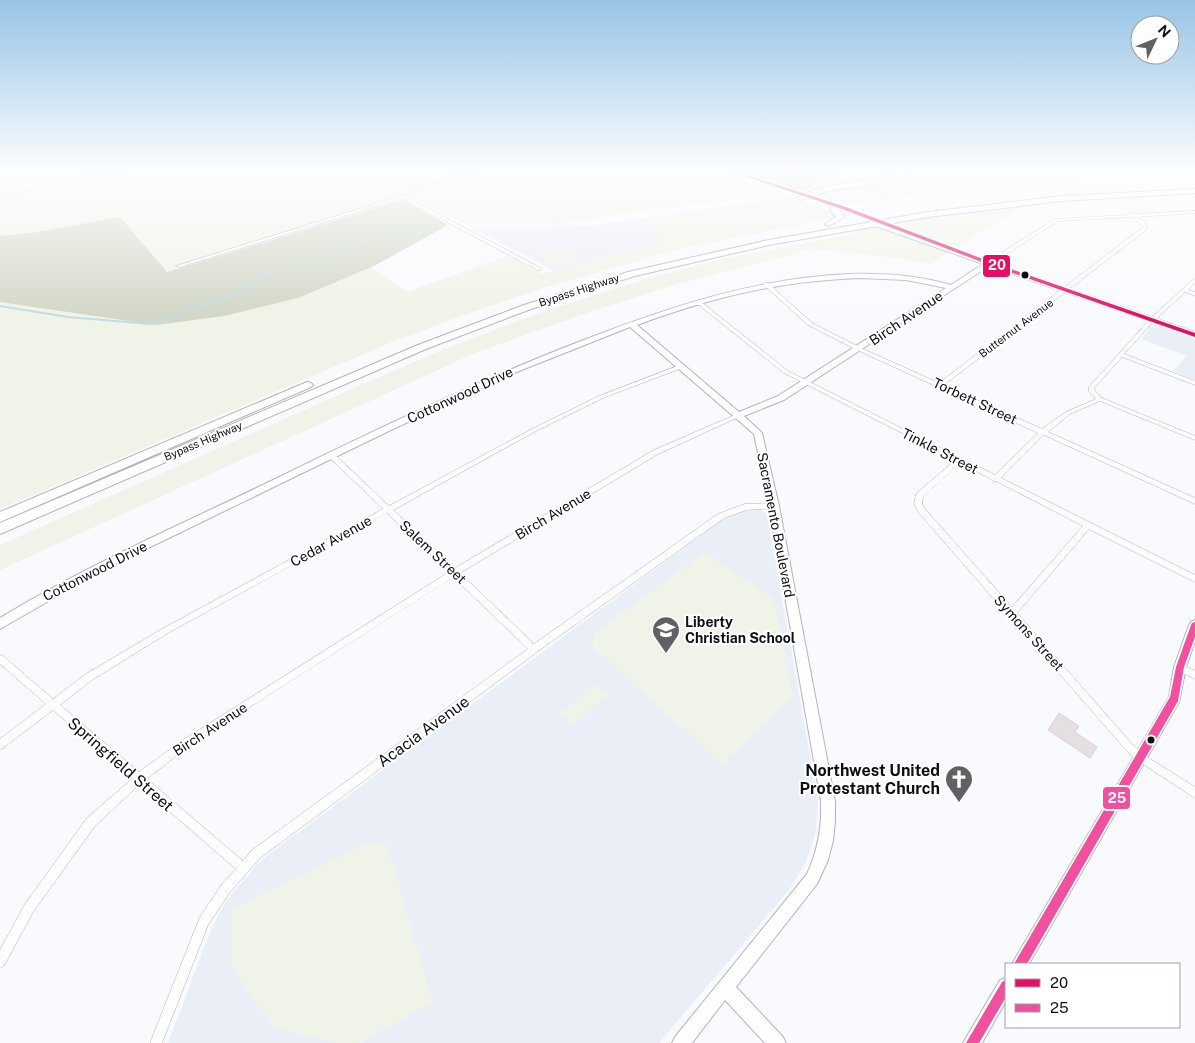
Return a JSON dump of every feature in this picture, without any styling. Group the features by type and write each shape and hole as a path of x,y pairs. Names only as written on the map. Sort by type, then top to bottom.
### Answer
{"highway":[{"path":"829,224 837,219"},
{"name":"Bypass Highway","path":"0,529 402,355 534,304 674,262 878,219"},
{"name":"Bypass Highway","path":"0,517 358,364 493,310 638,264 721,244 829,224 886,219"},
{"path":"904,219 899,224 905,230"}],"main road":[{"path":"866,219 871,220"}],"street":[{"path":"178,266 331,219"},
{"path":"446,219 539,269"},
{"name":"Birch Avenue","path":"0,962 29,908 91,822 139,780 186,743 455,572 656,452 781,398 1052,222 1067,219"},
{"name":"Butternut Avenue","path":"940,385 1144,229 1145,227 1142,222 1137,219"},
{"path":"871,220 905,230 989,262"},
{"path":"871,220 1195,335"},
{"name":"Cottonwood Drive","path":"0,624 75,580 331,455 522,366 631,324 698,302 766,284 832,277 885,276 927,280 951,287"},
{"path":"1195,280 1152,320 1091,388 1092,392 1100,399 1195,438"},
{"name":"Torbett Street","path":"766,284 810,324 859,349 1195,501"},
{"path":"1184,290 1195,294"},
{"name":"Tinkle Street","path":"698,302 786,372 1195,579"},
{"name":"Sacramento Boulevard","path":"631,324 758,433 774,506 814,731 827,790 828,828 819,867 808,885 681,1043"},
{"path":"1121,355 1195,383"},
{"name":"Cedar Avenue","path":"0,745 52,704 122,656 543,426 602,397 680,367"},
{"path":"995,479 1044,432 1068,413 1100,399"},
{"name":"Salem Street","path":"331,455 534,649"},
{"name":"Symons Street","path":"959,460 919,496 918,504 1011,614 1129,747 1141,758 1195,793"},
{"name":"Acacia Avenue","path":"156,1043 204,921 219,897 243,868 268,844 534,649 721,516 745,507 774,506"},
{"path":"1011,614 1088,525"},
{"path":"1021,963 1175,698 1180,667 1195,625"},
{"name":"Springfield Street","path":"0,659 243,868"},
{"path":"1180,667 1195,676"},
{"path":"726,988 777,1043"},
{"path":"972,1043 1005,988"}],"shaded area":[{"path":"0,219 437,219 448,225 370,267 407,292 507,256 542,274 664,241 646,219 831,219 675,250 543,288 467,314 397,340 0,509"},
{"path":"454,219 591,219 566,223 465,224"},
{"path":"646,219 665,241 555,271 473,228 580,227"},
{"path":"1003,219 956,247 906,228 903,224 907,220"},
{"path":"870,227 883,229 949,252 930,264 897,258 811,249 677,284 589,312 475,353 0,570 0,545 442,350 548,310 649,278 718,260 851,234"},
{"path":"566,249 581,260 554,267 540,256"},
{"path":"1153,325 1195,338 1195,380 1173,371 1187,356 1141,339"},
{"name":"Liberty Christian School","path":"761,510 767,515 818,800 816,832 805,864 789,890 659,1043 168,1043 219,913 229,897 269,854 723,519 744,511"},
{"path":"705,552 774,599 793,697 722,764 592,647 593,634"},
{"path":"595,684 608,695 573,725 560,712"},
{"path":"372,841 387,846 433,1002 359,1043 337,1043 275,1028 232,968 231,909"}],"green space":[{"path":"111,219 121,219 167,272 342,219 437,219 448,225 374,266 298,298 224,316 156,325 0,302 0,236 43,231"}],"building":[{"path":"1059,713 1079,726 1075,732 1097,747 1090,758 1048,730"}],"waterway":[{"path":"269,274 299,262 358,250 368,238 375,234 401,228 435,225"},
{"path":"0,306 68,317 150,324 165,320 188,309 221,301 257,282 261,277 272,273"}],"transit line":[{"name":"20","path":"872,219 989,263 1195,335"},
{"name":"25","path":"1021,963 1175,698 1180,667 1195,625"},
{"name":"25","path":"972,1043 1005,988"}],"place":[{"name":"Liberty Christian School","path":"666,654"},
{"name":"Northwest United Protestant Church","path":"959,803"}]}
